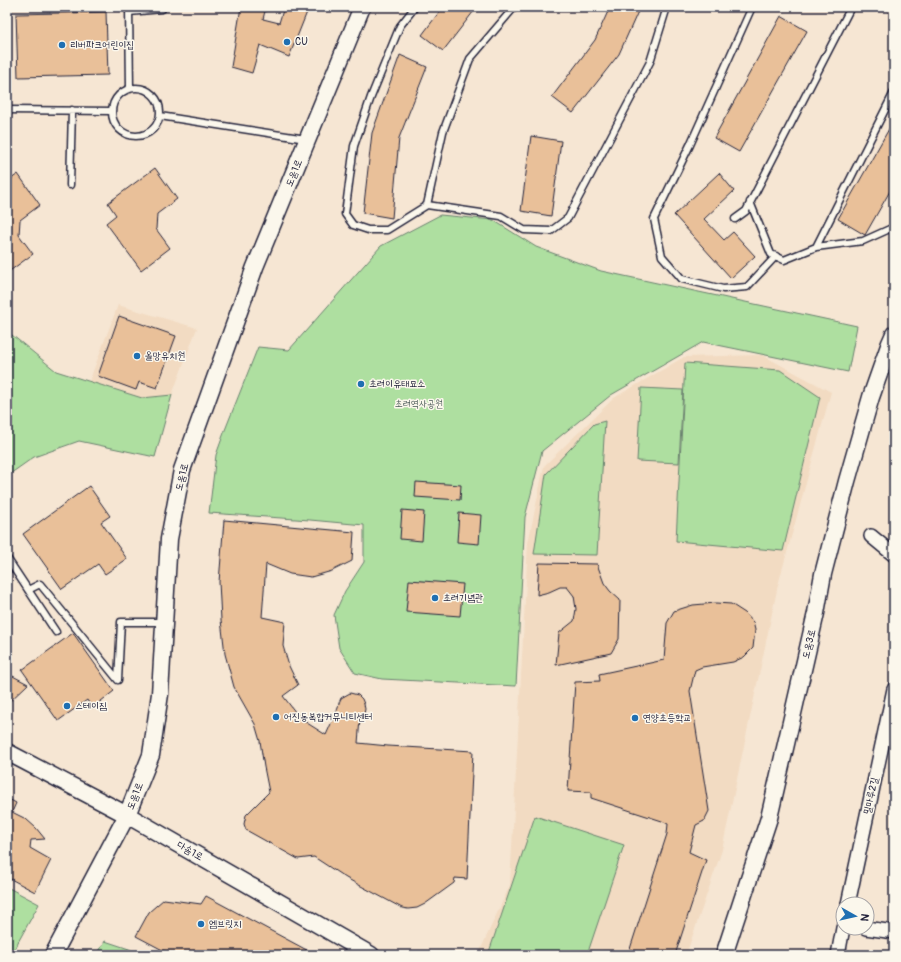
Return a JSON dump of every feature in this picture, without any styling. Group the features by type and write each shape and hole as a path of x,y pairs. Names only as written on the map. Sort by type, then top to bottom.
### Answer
{"street":[{"name":"도움1로","path":"53,955 127,815 151,755 160,694 169,540 182,470 255,267 362,7"},
{"name":"도움3로","path":"724,955 769,818 816,613 823,574 847,481 871,397 893,340"},
{"path":"871,536 894,555"},
{"name":"밀마루2길","path":"850,896 894,689"},
{"name":"다솜1로","path":"7,752 127,815 371,955"},
{"path":"875,929 894,932"},
{"path":"838,955 842,936"}],"lane":[{"path":"415,7 400,26 371,97 354,146 345,214 353,225 368,230 387,230 427,205 501,216 524,230 552,231 568,218 650,62 667,7"},
{"path":"427,205 443,132 470,59 513,7"},
{"path":"752,7 690,145 654,219 662,256 682,279 723,289 747,286 776,256"},
{"path":"735,219 746,210 851,7"},
{"path":"130,89 129,9 162,9"},
{"path":"137,88 151,93 160,105 160,116 156,127 143,136 135,137 121,132 116,126 113,118 112,111 118,97 123,92 130,89 137,88"},
{"path":"816,247 894,92"},
{"path":"7,110 112,111"},
{"path":"70,185 72,110"},
{"path":"160,116 307,139"},
{"path":"750,202 771,254 784,260 816,247 863,240 894,227"},
{"path":"7,558 56,632"},
{"path":"28,590 40,584 118,680 121,622 164,622"}],"shaded area":[{"path":"118,305 197,328 172,395 142,398 89,382"},
{"name":"연양초등학교","path":"762,355 831,392 778,585 722,850 686,955 616,955 600,949 597,955 478,955 510,885 528,543 544,466 614,398 684,357"}],"green space":[{"name":"초려역사공원","path":"440,215 493,220 536,247 601,271 857,326 848,372 703,342 611,395 542,451 525,517 516,686 382,679 355,673 339,648 334,615 345,591 364,562 364,525 209,513 216,455 258,347 289,350 381,246"},
{"path":"7,331 56,371 142,398 172,395 155,457 79,441 34,457 7,476"},
{"path":"685,363 780,370 820,397 783,551 676,541"},
{"path":"641,388 683,390 679,463 637,461"},
{"path":"605,421 597,555 534,554 546,474 594,424"},
{"path":"535,816 624,845 587,955 488,955"},
{"path":"7,887 39,904 11,955 7,955"},
{"path":"105,941 129,949 140,955 97,955"}],"building":[{"path":"72,7 97,7 97,9 72,10"},
{"path":"241,7 265,11 263,19 279,23 284,7 309,7 289,57 260,45 252,73 231,67"},
{"path":"443,7 477,7 443,51 422,35"},
{"path":"610,7 640,7 619,54 573,113 552,97 595,40"},
{"name":"리버파크어린이집","path":"106,12 108,75 18,77 16,14"},
{"path":"781,16 807,31 739,152 714,138"},
{"path":"400,55 427,67 399,138 392,218 363,213 372,133"},
{"path":"894,120 894,184 865,235 838,219"},
{"path":"531,136 561,141 551,216 521,211"},
{"path":"155,168 177,199 157,214 156,229 170,248 141,270 106,223 116,215 108,203"},
{"path":"719,173 734,191 704,219 724,240 733,232 755,256 731,278 674,215"},
{"path":"18,174 40,205 20,220 19,235 33,254 7,273 7,182"},
{"name":"올망유치원","path":"119,316 176,336 157,388 139,382 136,390 98,376"},
{"path":"416,482 461,485 460,500 415,497"},
{"path":"89,486 110,516 101,522 127,559 105,574 98,564 62,589 23,534"},
{"path":"402,510 424,512 422,541 400,539"},
{"path":"459,513 481,515 479,544 457,542"},
{"name":"어진동복합커뮤니티센터","path":"224,520 354,532 352,561 332,571 311,577 290,574 266,564 262,617 285,622 283,646 289,666 298,685 283,696 296,713 307,723 326,735 341,698 350,693 358,695 362,699 365,709 364,714 360,719 358,743 473,751 467,879 455,878 454,883 417,908 402,908 346,878 314,857 298,859 246,830 244,824 246,815 269,792 260,741 255,724 234,687 225,654 219,582"},
{"path":"539,563 597,564 604,583 620,600 619,639 611,653 556,665 559,633 574,621 576,609 574,596 567,587 560,587 537,595"},
{"name":"초려기념관","path":"409,580 463,584 460,616 406,612"},
{"path":"716,603 731,604 745,613 753,622 755,630 753,648 744,657 733,662 702,667 695,670 690,691 709,811 704,821 696,825 689,852 706,860 675,955 647,955 630,949 667,834 668,824 591,798 591,792 568,791 575,682 600,681 599,674 664,660 667,623 674,611 693,605"},
{"path":"73,633 114,691 92,708 87,700 58,721 22,670"},
{"path":"7,673 28,684 7,704"},
{"path":"7,798 16,803 12,812 26,819 45,839 31,840 30,848 51,860 35,892 7,877"},
{"name":"엠브릿지","path":"206,896 316,955 172,955 136,936 149,912 164,899 201,904"}],"place":[{"name":"CU","path":"287,42"},
{"name":"리버파크어린이집","path":"62,45"},
{"name":"올망유치원","path":"137,356"},
{"name":"초려이유태묘소","path":"361,384"},
{"name":"초려기념관","path":"435,598"},
{"name":"스테이짐","path":"67,706"},
{"name":"어진동복합커뮤니티센터","path":"276,717"},
{"name":"연양초등학교","path":"635,718"},
{"name":"엠브릿지","path":"201,924"}]}
